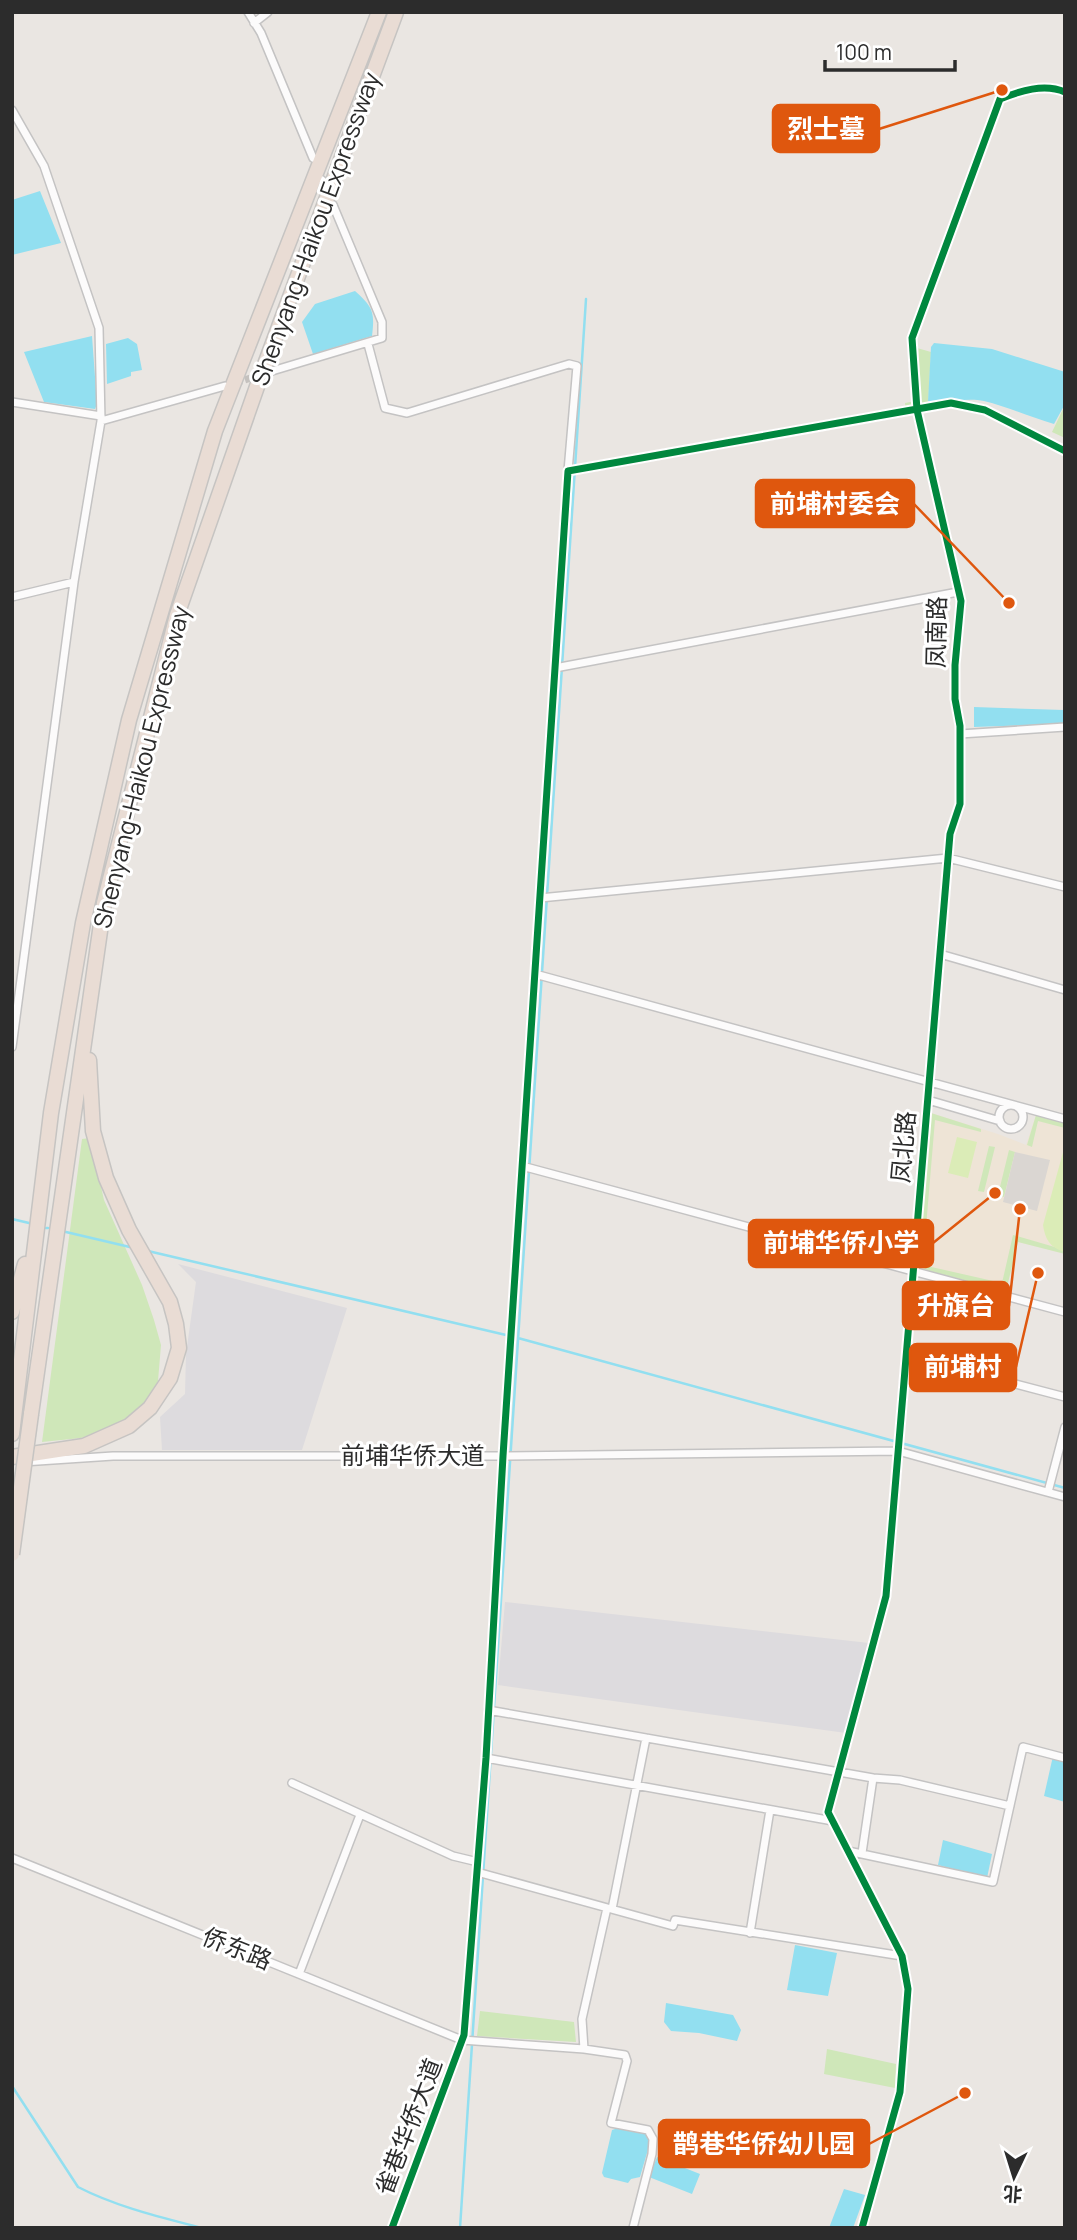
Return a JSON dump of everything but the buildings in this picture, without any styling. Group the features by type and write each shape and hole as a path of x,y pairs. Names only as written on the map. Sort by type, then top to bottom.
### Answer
{"highway":[{"name":"Shenyang-Haikou Expressway","path":"12,1434 51,1113 83,923 130,720 215,431 379,12"},
{"name":"Shenyang-Haikou Expressway","path":"12,1554 104,903 177,614 260,378 396,12"},
{"path":"12,1460 84,1446 130,1426 150,1408 170,1378 179,1348 170,1302 129,1230 106,1178 93,1131 88,1020"},
{"path":"12,1312 17,1301 44,1173"}],"street":[{"path":"248,12 261,33 313,158"},
{"path":"254,23 268,12"},
{"name":"凤南路","path":"948,858 950,834 960,804 960,734 955,699 955,665 960,622 958,592 917,410 912,338 1000,99 1024,89 1058,89 1065,92"},
{"path":"12,110 44,166 99,328 101,418 75,582 12,1047"},
{"path":"272,371 382,338 382,322 333,205"},
{"name":"雀巷华侨大道","path":"368,344 385,408 407,413 569,364 576,366 572,471 489,1759 478,1862 481,1873 468,2041 392,2228"},
{"path":"12,402 101,418 225,386"},
{"path":"572,471 951,403 985,410 1065,451"},
{"path":"12,597 75,582"},
{"path":"559,667 958,592"},
{"path":"960,734 1065,727"},
{"path":"544,898 948,858 1065,887"},
{"name":"凤北路","path":"833,1821 828,1812 886,1596 948,858"},
{"path":"940,954 1065,990"},
{"path":"539,975 1065,1119"},
{"path":"928,1100 1000,1121"},
{"path":"1014,1105 1023,1113 1021,1125 1010,1129 1003,1126 999,1115 1002,1108 1014,1105"},
{"path":"527,1167 1065,1312"},
{"path":"906,1355 1065,1397"},
{"path":"1050,1486 1065,1427"},
{"name":"前埔华侨大道","path":"12,1460 113,1456 508,1456 899,1445 1050,1486 1065,1496"},
{"path":"492,1711 839,1773 900,1780 1010,1806"},
{"path":"584,2049 582,2018 638,1786 646,1738"},
{"path":"848,1850 993,1882 1023,1747 1065,1758"},
{"path":"489,1759 833,1821 902,1956 908,1989 900,2092 862,2228"},
{"path":"862,1853 873,1778"},
{"path":"292,1783 453,1856 478,1862"},
{"path":"750,1933 770,1810"},
{"path":"299,1974 360,1815"},
{"name":"侨东路","path":"12,1858 468,2041 584,2049 625,2055 626,2061 611,2123 648,2130 653,2139 652,2154 633,2228"},
{"path":"481,1873 673,1926 675,1920 902,1956"}],"shaded area":[{"path":"931,1113 1026,1145 1036,1115 1065,1123 1065,1254 1018,1242 1006,1291 921,1267 919,1262"},
{"path":"1015,1152 1050,1160 1037,1211 1003,1202"},
{"path":"178,1264 347,1308 302,1450 162,1450 160,1417 185,1394 186,1354 196,1282"},
{"path":"505,1602 869,1643 846,1733 498,1685"}],"green space":[{"path":"917,348 931,352 928,406 906,412 905,403 921,400"},
{"path":"1065,405 1065,438 1052,432"},
{"path":"931,1113 981,1129 981,1132 935,1120 923,1263 1002,1283 1013,1235 1065,1250 1065,1254 1018,1242 1006,1291 921,1267 919,1262"},
{"path":"1036,1115 1065,1123 1065,1128 1038,1121 1032,1147 1027,1145"},
{"path":"957,1137 977,1142 968,1178 948,1173"},
{"path":"90,1138 104,1200 142,1285 161,1345 158,1381 148,1403 111,1429 81,1438 42,1442 82,1139"},
{"path":"1065,1145 1065,1252 1049,1242 1043,1225"},
{"path":"989,1146 995,1147 984,1192 978,1191"},
{"path":"1009,1150 1015,1152 1004,1197 998,1195"},
{"path":"480,2011 574,2022 576,2042 477,2036"},
{"path":"827,2049 896,2064 895,2088 824,2074"}],"water":[{"path":"40,191 61,243 12,255 12,200"},
{"path":"355,291 371,310 372,336 313,354 302,322 315,304"},
{"path":"92,336 97,404 95,409 44,402 24,352"},
{"path":"128,338 137,344 142,370 131,372 131,376 107,384 106,344"},
{"path":"934,343 992,349 1065,372 1065,404 1054,424 984,401 928,401 931,347"},
{"path":"974,707 1064,710 1063,724 974,727"},
{"path":"1053,1756 1065,1759 1065,1802 1044,1796"},
{"path":"943,1840 992,1854 987,1878 938,1865"},
{"path":"795,1945 837,1953 828,1996 787,1990"},
{"path":"666,2003 733,2015 741,2030 737,2041 699,2033 671,2031 664,2022"},
{"path":"624,2126 648,2134 649,2146 640,2177 631,2179 628,2183 604,2177 602,2173 612,2130"},
{"path":"657,2157 700,2174 692,2194 649,2177"},
{"path":"844,2189 865,2195 853,2228 829,2228"}],"waterway":[{"path":"460,2228 586,299"},
{"path":"12,1219 29,1223"},
{"path":"66,1232 134,1248"},
{"path":"148,1251 506,1335"},
{"path":"518,1338 1065,1488"},
{"path":"12,2086 78,2187 123,2206 202,2228"}],"tunnel":[{"path":"235,383 260,375"}],"cycle path":[{"path":"862,2228 900,2092 908,1989 902,1956 828,1812 886,1596 950,834 960,804 960,726 955,699 955,665 961,601 917,410 912,338 1000,99 1040,88 1065,92"},
{"path":"392,2228 464,2035 486,1758 503,1456 568,471 951,403 985,410 1065,451"}],"place":[{"name":"烈士墓","path":"1002,90"},
{"name":"前埔村委会","path":"1009,603"},
{"name":"前埔华侨小学","path":"995,1193"},
{"name":"升旗台","path":"1020,1209"},
{"name":"前埔村","path":"1038,1273"},
{"name":"鹊巷华侨幼儿园","path":"965,2093"}]}
